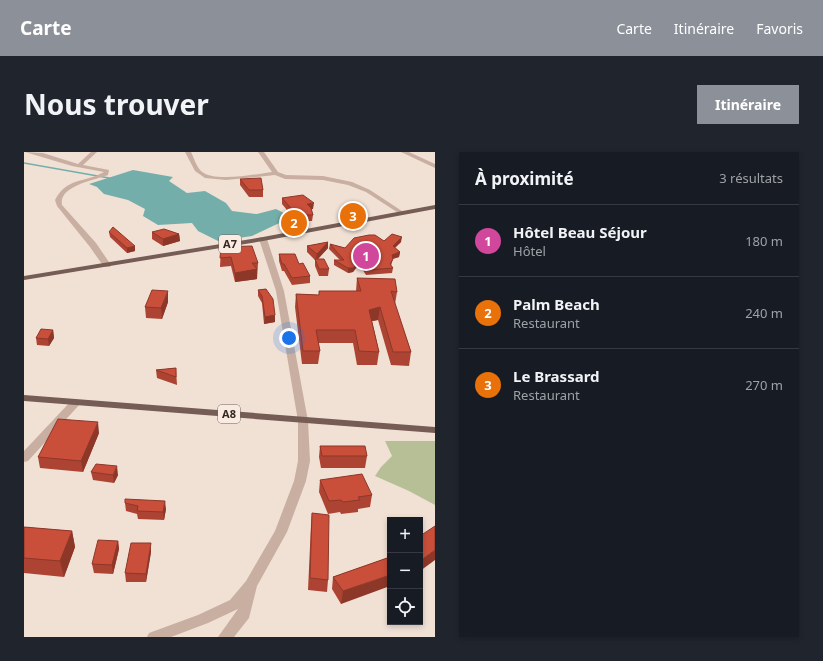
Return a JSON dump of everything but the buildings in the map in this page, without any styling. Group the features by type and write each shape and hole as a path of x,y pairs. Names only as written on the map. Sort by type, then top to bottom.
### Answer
{"main road":[{"name":"A7","path":"24,278 263,239 435,207"},
{"name":"A8","path":"24,398 435,430"}],"street":[{"path":"28,152 79,166 105,170 108,172 67,187 60,196 58,203 107,265"},
{"path":"79,166 94,152"},
{"path":"188,152 199,173 205,176 232,178 276,173 285,177 323,178 350,183 368,191 402,214"},
{"path":"261,152 276,173"},
{"path":"404,152 435,166"},
{"path":"154,637 204,619 235,604 251,585 280,532 300,481 304,461 303,420 280,291 263,239"},
{"path":"24,458 76,402"},
{"path":"224,637 244,614 251,585"}],"green space":[{"path":"385,441 435,441 435,505 409,491 375,476 381,467 392,456"}],"water":[{"path":"133,170 173,177 169,181 187,193 205,191 226,203 232,211 257,214 276,209 292,217 252,236 218,241 198,231 192,223 158,225 143,216 145,209 128,200 104,194 97,187 89,184"}],"waterway":[{"path":"24,163 109,178"}],"place":[{"name":"Le Brassard","path":"353,216"},
{"name":"Palm Beach","path":"294,223"},
{"name":"Hôtel Beau Séjour","path":"366,256"}]}
